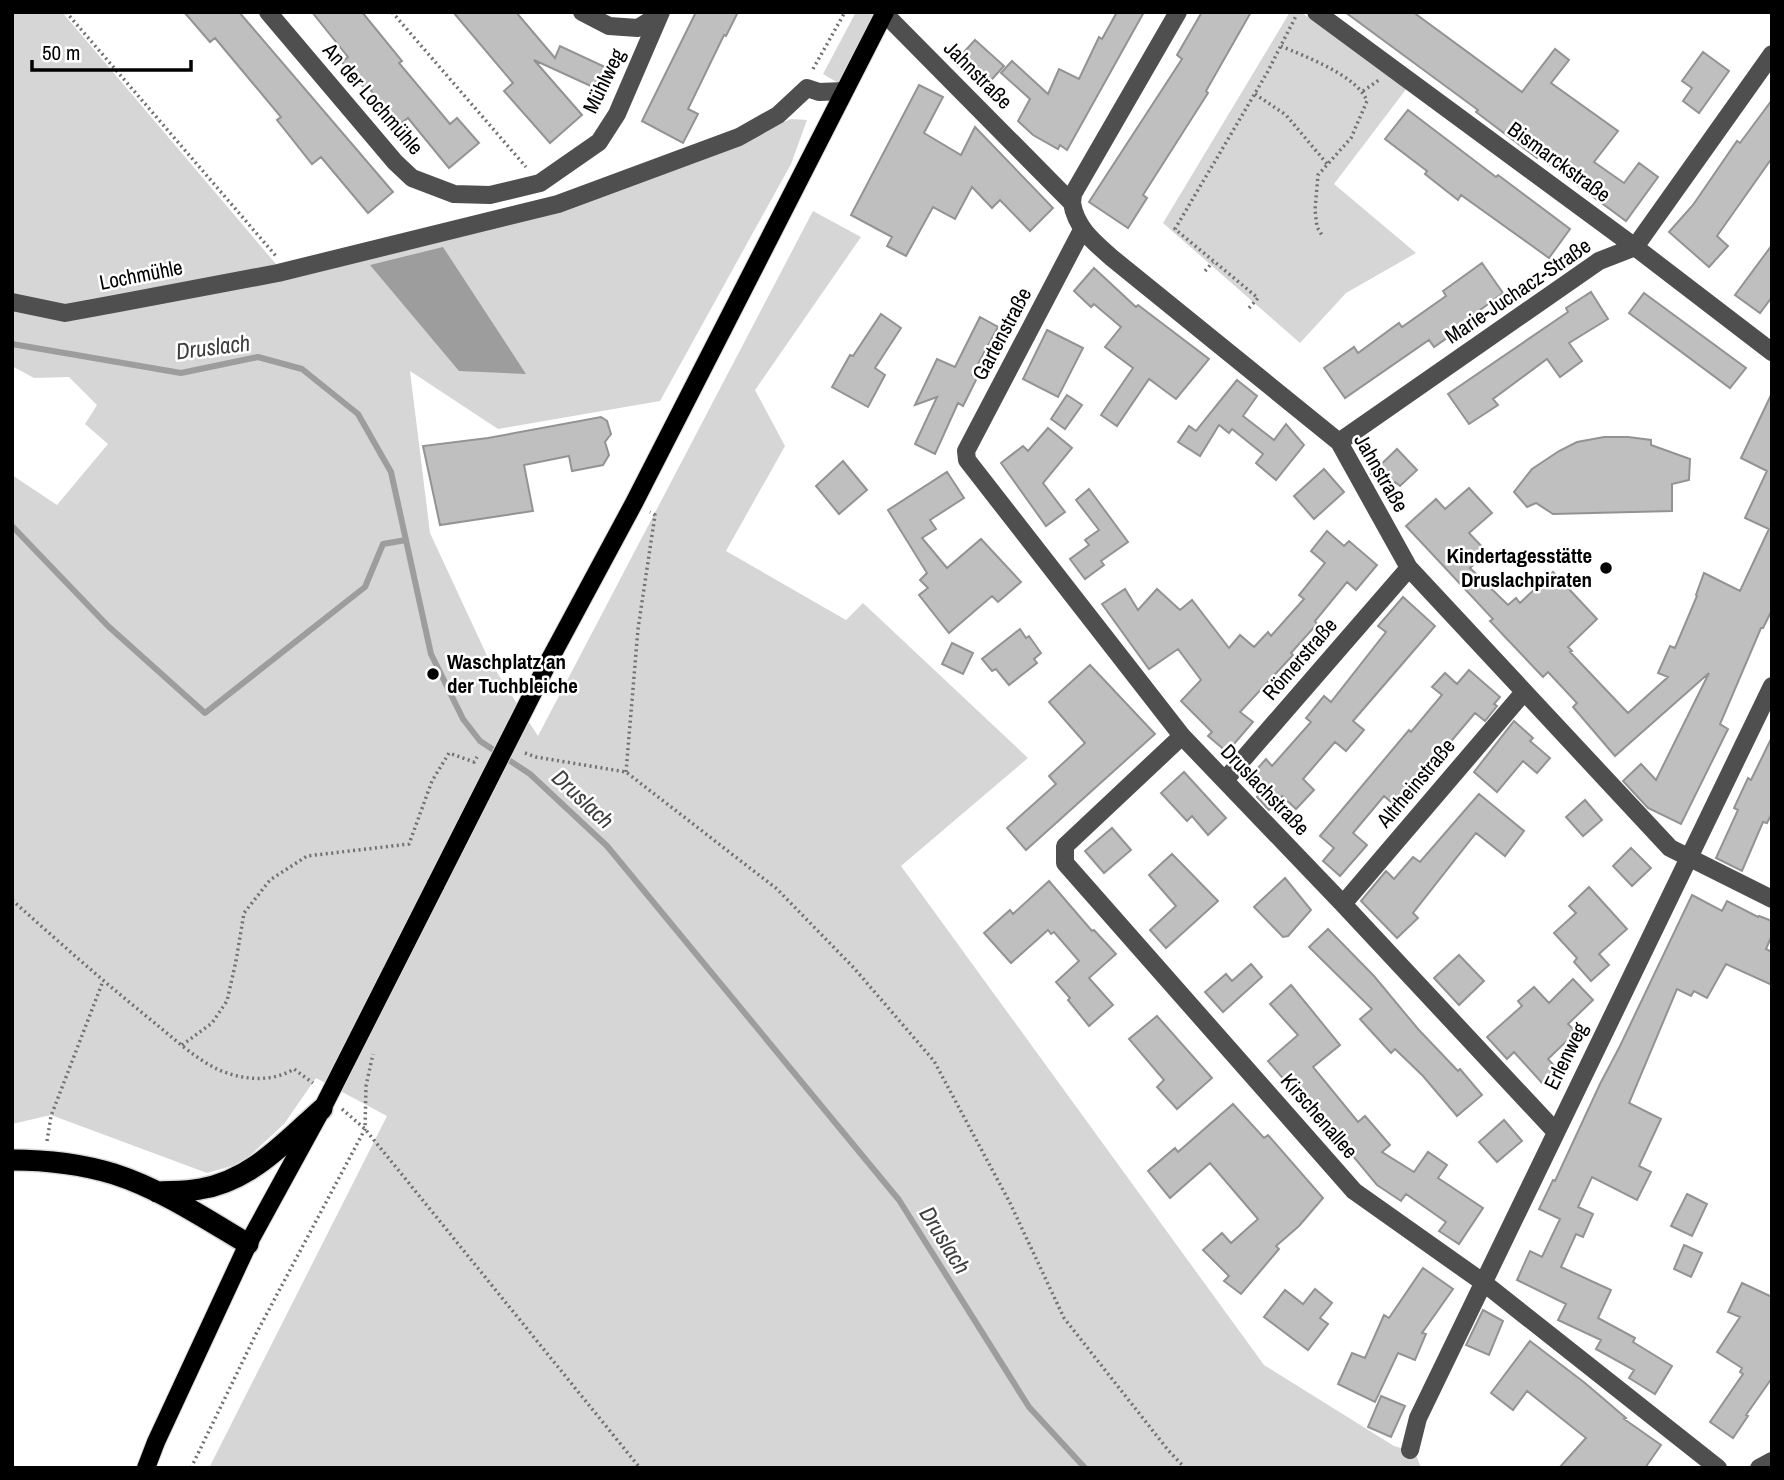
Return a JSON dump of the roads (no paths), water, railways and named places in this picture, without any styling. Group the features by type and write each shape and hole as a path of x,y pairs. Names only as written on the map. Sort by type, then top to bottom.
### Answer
{"highway":[{"path":"155,1192 200,1189 225,1183 246,1173 262,1162 325,1103"},
{"path":"12,1160 46,1160 115,1175 155,1192 248,1244"}],"main road":[{"path":"146,1468 248,1244 325,1103 885,13"}],"street":[{"name":"An der Lochmühle","path":"268,12 395,162 412,178 454,194 489,195 540,183"},
{"path":"582,12 610,26 638,28 661,13"},
{"path":"1072,203 1073,194 1178,12"},
{"name":"Bismarckstraße","path":"1316,12 1635,247 1772,352"},
{"name":"Mühlweg","path":"540,183 599,142 617,114 661,13"},
{"name":"Jahnstraße","path":"885,13 1072,203 1073,212 1082,230 1112,258 1339,442 1409,568 1670,848 1772,899"},
{"path":"1635,247 1772,54"},
{"name":"Lochmühle","path":"12,302 65,313 284,272 558,204 739,137 778,115 807,88 819,92 844,91"},
{"name":"Gartenstraße","path":"967,460 966,451 1082,230"},
{"name":"Marie-Juchacz-Straße","path":"1339,442 1600,261 1635,247"},
{"name":"Druslachstraße","path":"967,460 1182,736 1555,1131"},
{"name":"Römerstraße","path":"1225,780 1409,568"},
{"name":"Erlenweg","path":"1410,1450 1418,1418 1772,686"},
{"name":"Altrheinstraße","path":"1343,904 1524,692"},
{"name":"Kirschenallee","path":"1182,736 1065,846 1065,863 1354,1191 1484,1283 1711,1465"},
{"path":"1759,1468 1772,1461"},
{"path":"1768,1468 1772,1461"}],"waterway":[{"name":"Druslach","path":"12,344 181,373 258,357 302,369 358,414 391,472 431,654 463,719 480,741 530,774 607,846 899,1200 1029,1407 1085,1468"},
{"path":"12,526 108,626 205,713 365,587 383,544 406,540"}],"place":[{"name":"Kindertagesstätte Druslachpiraten","path":"1606,568"},
{"name":"Waschplatz an der Tuchbleiche","path":"433,674"}]}
